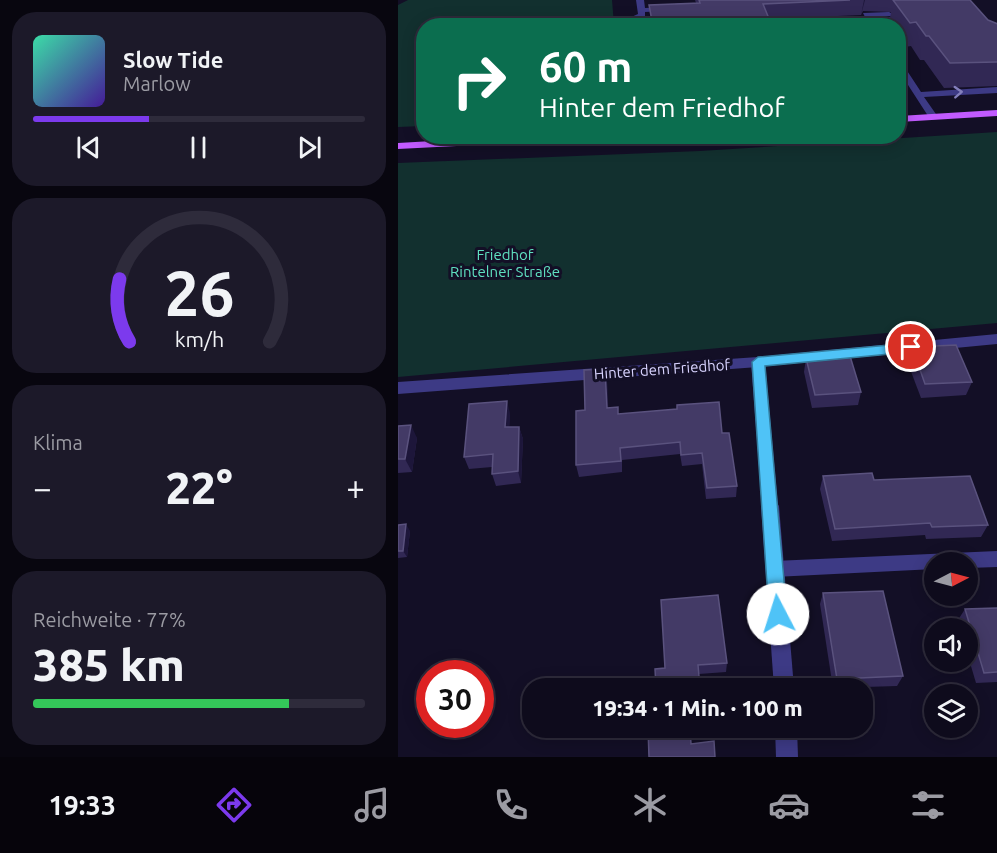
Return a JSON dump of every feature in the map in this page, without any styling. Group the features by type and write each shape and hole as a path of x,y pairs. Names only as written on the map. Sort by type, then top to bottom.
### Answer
{"main road":[{"path":"906,119 998,113"},
{"path":"398,146 436,144"}],"street":[{"name":"Hinter dem Friedhof","path":"398,388 758,362 998,339"},
{"path":"770,506 783,678"},
{"path":"786,738 787,757"}],"lane":[{"path":"636,18 642,15 640,0"},
{"path":"641,10 671,8"},
{"path":"906,76 933,117"},
{"path":"906,85 912,85"},
{"path":"918,95 998,90"},
{"path":"758,362 770,506"},
{"path":"774,569 998,559"}],"green space":[{"path":"408,0 612,0 613,18 416,18 416,126 398,127 398,5"},
{"name":"Friedhof Rintelner Straße","path":"997,132 997,323 398,377 398,163 700,151 809,144 906,144 906,138"}],"building":[{"path":"699,0 850,0 763,4 769,18 651,18 649,5 700,3"},
{"path":"893,0 970,0 988,20 998,24 998,62 950,63 916,22 910,23"},
{"path":"956,345 972,382 925,384 912,347"},
{"path":"850,356 861,392 815,395 806,358"},
{"path":"605,369 607,408 618,407 618,414 677,409 677,405 719,402 722,433 729,433 737,486 707,488 702,453 681,455 680,442 620,448 621,461 576,465 576,411 585,410 584,370"},
{"path":"507,401 505,427 519,427 518,471 492,474 493,454 464,457 469,404"},
{"path":"411,425 405,459 398,459 398,426"},
{"path":"872,473 874,480 970,476 988,525 932,527 930,523 835,529 823,476"},
{"path":"406,524 403,551 398,551 398,525"},
{"path":"883,591 903,676 837,678 823,593"},
{"path":"718,595 727,663 698,665 699,678 655,678 655,669 665,668 661,600"},
{"path":"998,608 998,672 984,673 978,653 978,618 968,618 965,609"},
{"path":"648,738 691,738 691,744 714,741 715,757 649,757"}],"route":[{"path":"778,614 758,362 911,347"}]}
